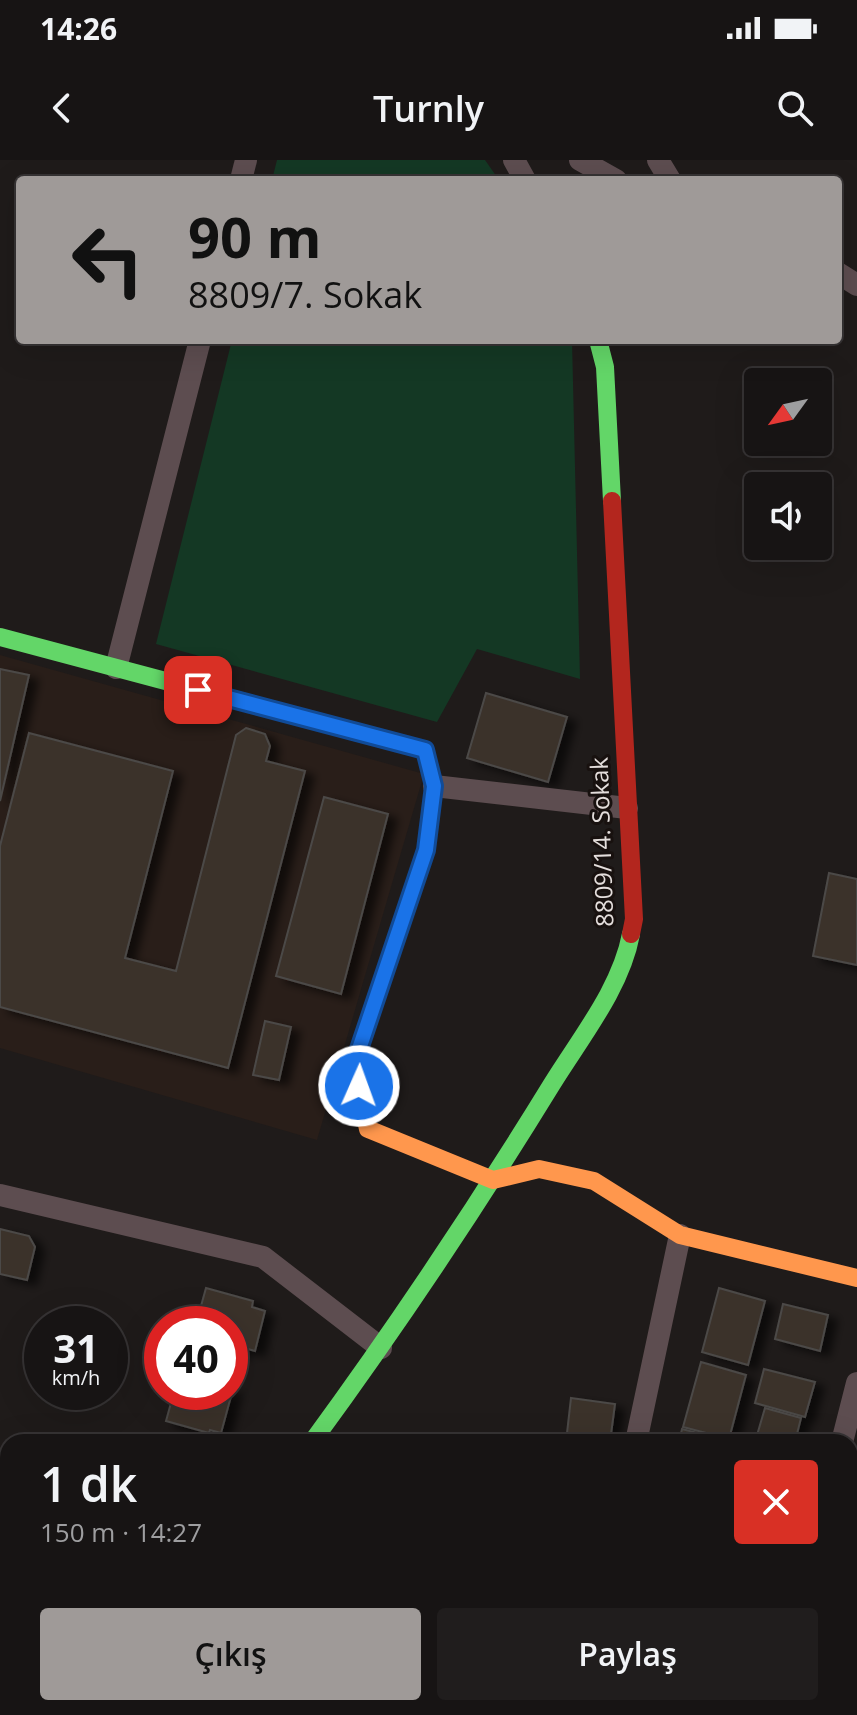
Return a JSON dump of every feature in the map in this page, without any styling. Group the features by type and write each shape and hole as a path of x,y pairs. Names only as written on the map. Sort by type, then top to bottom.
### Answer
{"street":[{"path":"580,160 609,176"},
{"path":"116,668 199,344"},
{"name":"8809/14. Sokak","path":"318,1434 381,1348 493,1180 611,988 629,945 634,919 605,367 599,344"},
{"path":"0,637 425,750 434,786 426,850 354,1064 368,1129 493,1180 539,1169 594,1181 680,1235 857,1278"},
{"path":"434,786 627,808"},
{"path":"0,1195 263,1257 381,1348"},
{"path":"638,1434 680,1235"},
{"path":"844,1434 857,1383"}],"shaded area":[{"path":"0,655 424,774 317,1140 0,1048"}],"green space":[{"path":"277,160 485,160 496,176 273,176"},
{"path":"231,344 572,344 580,679 477,649 437,722 156,644"}],"building":[{"path":"0,669 29,675 0,801"},
{"path":"486,693 567,717 548,782 467,758"},
{"path":"246,728 265,734 270,746 266,761 305,771 228,1068 0,1007 0,846 29,733 173,771 125,958 176,971 236,735"},
{"path":"324,797 388,814 341,994 276,976"},
{"path":"829,873 857,879 857,965 813,956"},
{"path":"265,1021 291,1027 279,1080 253,1075"},
{"path":"0,1229 29,1236 35,1247 27,1280 0,1274"},
{"path":"206,1288 253,1301 252,1307 265,1311 255,1351 248,1349 248,1306 201,1306"},
{"path":"719,1288 765,1301 748,1365 702,1352"},
{"path":"783,1304 828,1315 820,1351 775,1339"},
{"path":"701,1362 746,1375 730,1434 710,1434 683,1427"},
{"path":"764,1369 815,1382 805,1417 755,1403"},
{"path":"571,1398 615,1404 611,1434 567,1434"},
{"path":"765,1408 801,1418 797,1434 757,1434"},
{"path":"169,1410 227,1410 221,1433 210,1430 209,1433 166,1421"},
{"path":"682,1429 701,1434 681,1434"}],"traffic: fast":[{"path":"599,344 605,367 612,501"},
{"path":"0,637 425,750 434,786 426,850 354,1064 358,1083"},
{"path":"318,1434 436,1265 587,1030 619,974 631,934"}],"traffic: slow":[{"path":"358,1083 368,1129 493,1180 539,1169 594,1181 680,1235 857,1278"}],"traffic: jam":[{"path":"612,501 634,919 631,934"}],"route":[{"path":"198,690 425,750 434,786 426,850 354,1064 359,1086"}]}
